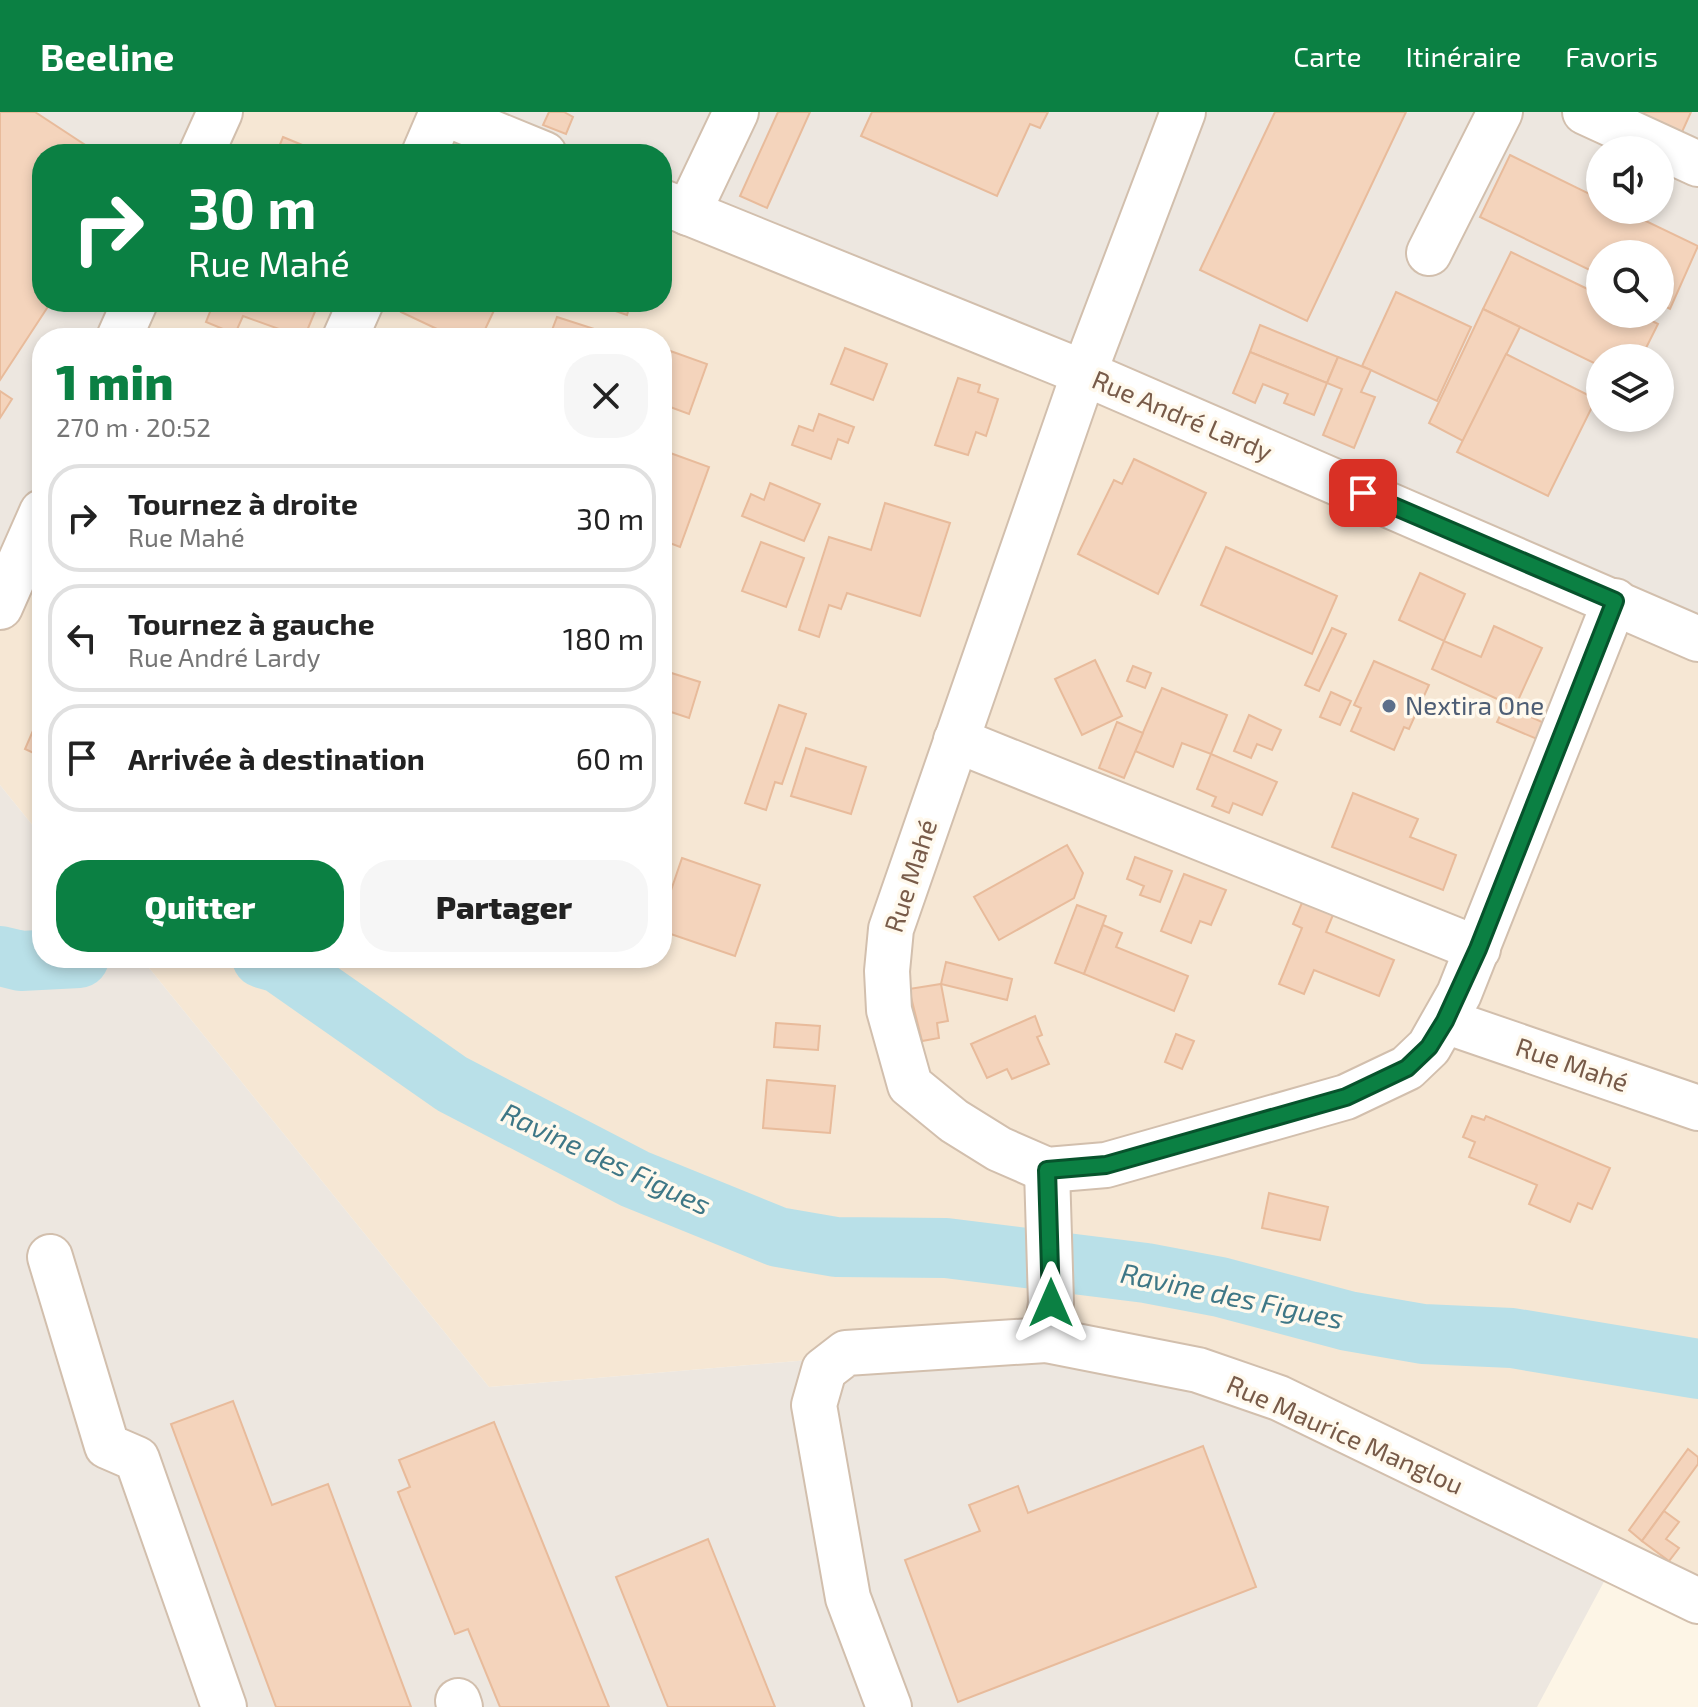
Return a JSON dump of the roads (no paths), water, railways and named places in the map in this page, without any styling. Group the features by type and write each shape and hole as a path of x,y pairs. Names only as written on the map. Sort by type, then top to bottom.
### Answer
{"street":[{"path":"206,144 220,112"},
{"path":"428,144 441,112 519,144"},
{"path":"675,208 736,112"},
{"name":"Rue Mahé","path":"1183,112 1084,373 891,929 887,971 889,1010 910,1085 954,1121 999,1149 1049,1187 1106,1165 1346,1097 1407,1068 1429,1047 1445,1021 1478,949 1615,601"},
{"path":"1429,253 1500,112"},
{"path":"1585,112 1698,164"},
{"name":"Rue André Lardy","path":"675,208 1084,373 1698,639"},
{"path":"0,607 32,535"},
{"path":"956,740 1478,949"},
{"name":"Rue Mahé","path":"1445,1021 1698,1108"},
{"path":"1048,1322 1049,1187"},
{"path":"50,1257 107,1446 137,1459 224,1707"},
{"name":"Rue Maurice Manglou","path":"889,1707 848,1598 814,1405 824,1370 846,1353 1048,1322 1279,1398 1698,1601"}],"waterway":[{"name":"Ravine des Figues","path":"0,956 32,960"},
{"name":"Ravine des Figues","path":"286,968 452,1084 635,1179 778,1237 836,1247 946,1248 1146,1273 1220,1287 1348,1321 1423,1334 1512,1338 1698,1369"}],"place":[{"name":"Nextira One","path":"1389,706"}]}
